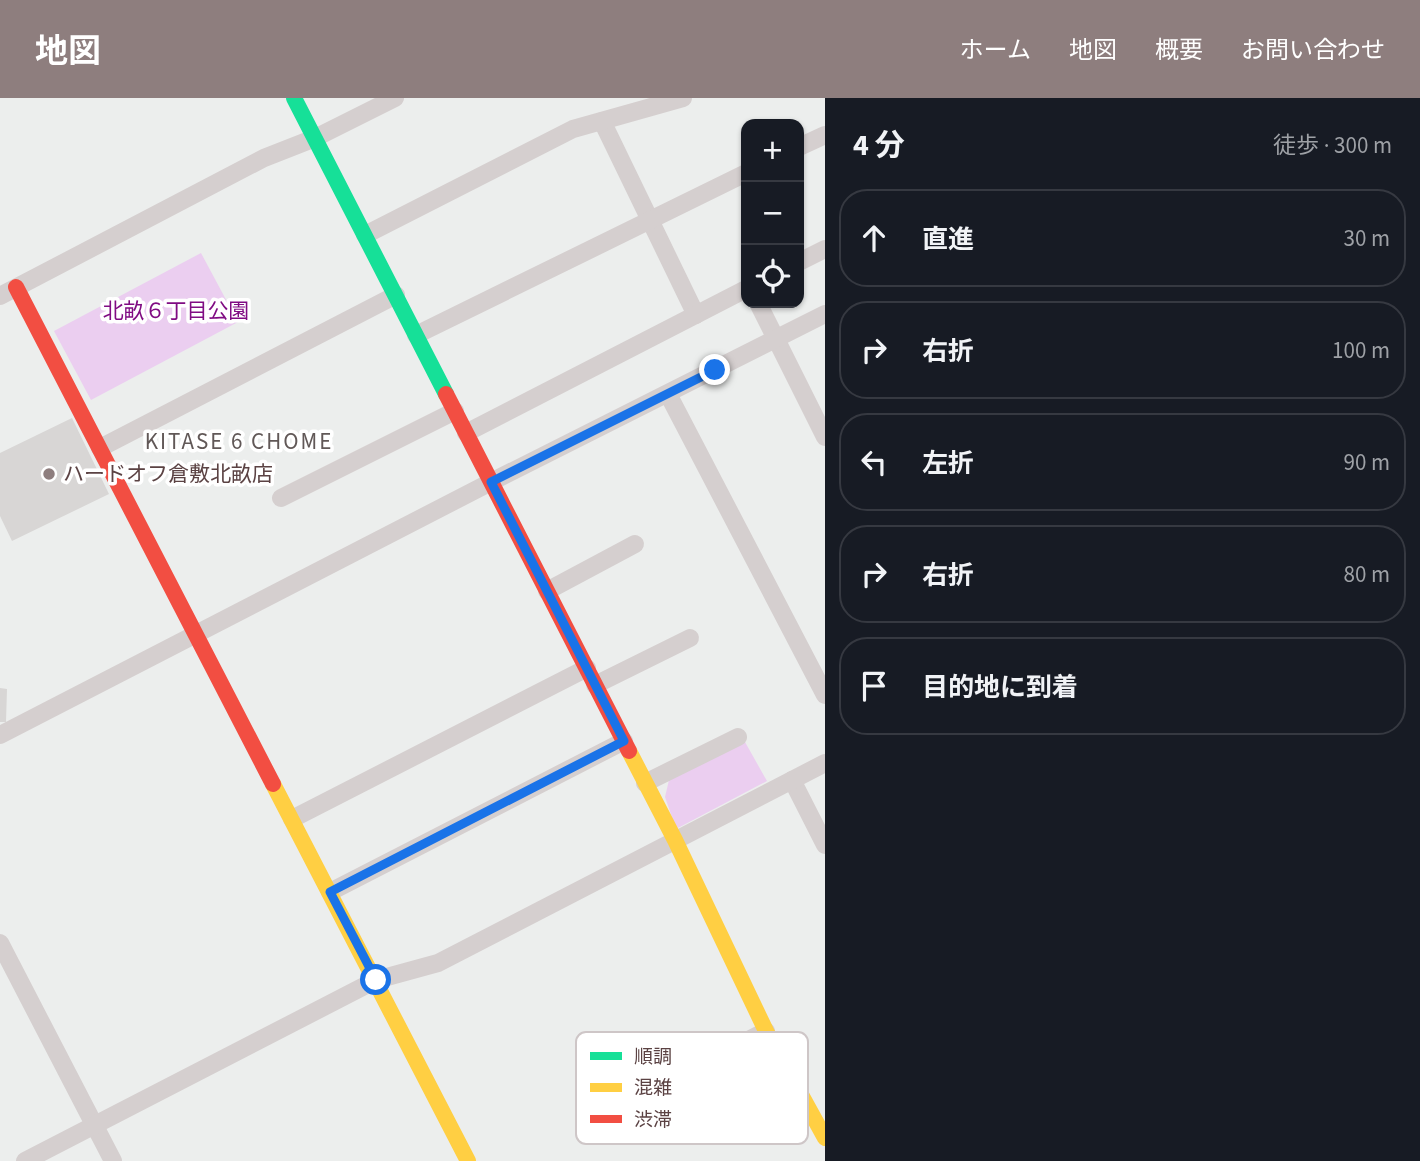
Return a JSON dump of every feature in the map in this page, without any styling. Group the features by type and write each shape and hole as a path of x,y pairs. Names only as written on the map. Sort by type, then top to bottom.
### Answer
{"street":[{"path":"294,98 675,840 766,1031"},
{"path":"0,296 264,158 315,138 394,98"},
{"path":"365,235 573,129 648,103 683,98"},
{"path":"602,121 696,315"},
{"path":"804,145 825,135"},
{"path":"416,335 741,175"},
{"path":"804,260 825,249"},
{"path":"16,287 468,1161"},
{"path":"466,433 741,292"},
{"path":"100,448 396,295"},
{"path":"760,308 825,438"},
{"path":"0,734 825,314"},
{"path":"668,394 825,695"},
{"path":"281,498 455,411"},
{"path":"547,591 635,544"},
{"path":"595,685 690,638"},
{"path":"292,819 587,668"},
{"path":"645,783 738,737"},
{"path":"330,892 624,741"},
{"path":"25,1161 376,980 438,963 825,763"},
{"path":"792,780 825,845"},
{"path":"0,943 113,1161"},
{"path":"808,1107 825,1138"}],"green space":[{"name":"北畝６丁目公園","path":"201,253 238,322 91,400 54,331"},
{"path":"745,742 767,781 676,829 665,797 669,780"}],"building":[{"name":"ハードオフ倉敷北畝店","path":"72,418 109,494 12,541 0,516 0,453"},
{"path":"0,688 7,689 6,722 0,722"}],"traffic: fast":[{"path":"294,98 446,394"}],"traffic: slow":[{"path":"629,751 675,840 767,1032"},
{"path":"273,784 468,1161"},
{"path":"808,1107 825,1138"}],"traffic: jam":[{"path":"16,287 273,784"},
{"path":"446,394 629,751"}],"place":[{"name":"ハードオフ倉敷北畝店","path":"49,474"}],"district":[{"name":"KITASE 6 CHOME","path":"239,441"}],"route":[{"path":"376,980 330,892 624,741 491,482 715,370"}]}
